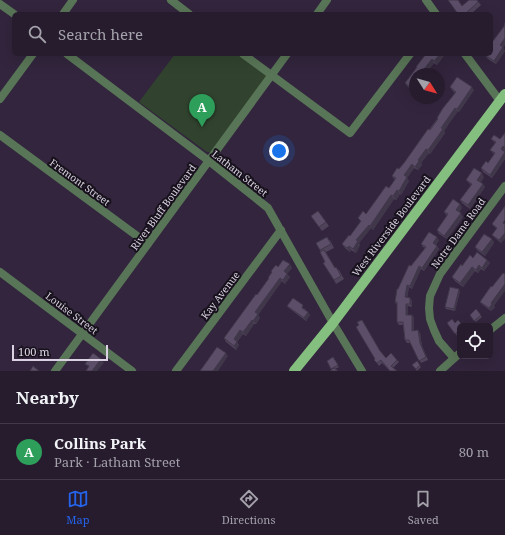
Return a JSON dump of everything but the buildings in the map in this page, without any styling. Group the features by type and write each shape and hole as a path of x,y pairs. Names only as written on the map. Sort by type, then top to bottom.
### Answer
{"main road":[{"name":"West Riverside Boulevard","path":"294,371 332,324 503,97"}],"street":[{"path":"64,12 73,0"},
{"path":"171,0 186,12"},
{"path":"318,12 327,0"},
{"path":"426,0 435,12"},
{"path":"0,4 12,13"},
{"path":"0,99 32,56"},
{"name":"Latham Street","path":"70,56 209,161 268,208 332,324 362,371"},
{"path":"246,56 350,133 408,56"},
{"name":"River Bluff Boulevard","path":"55,371 286,56"},
{"path":"467,56 503,97"},
{"name":"Fremont Street","path":"0,135 148,244"},
{"name":"Notre Dame Road","path":"457,356 440,341 434,330 430,314 430,296 440,274 505,186"},
{"name":"Kay Avenue","path":"176,371 281,230"},
{"name":"Louise Street","path":"0,272 132,371"},
{"path":"493,328 505,318"},
{"path":"440,371 457,356"}],"green space":[{"path":"174,56 242,56 267,76 211,152 207,152 139,102"}],"place":[{"name":"Collins Park","path":"202,127"}]}
